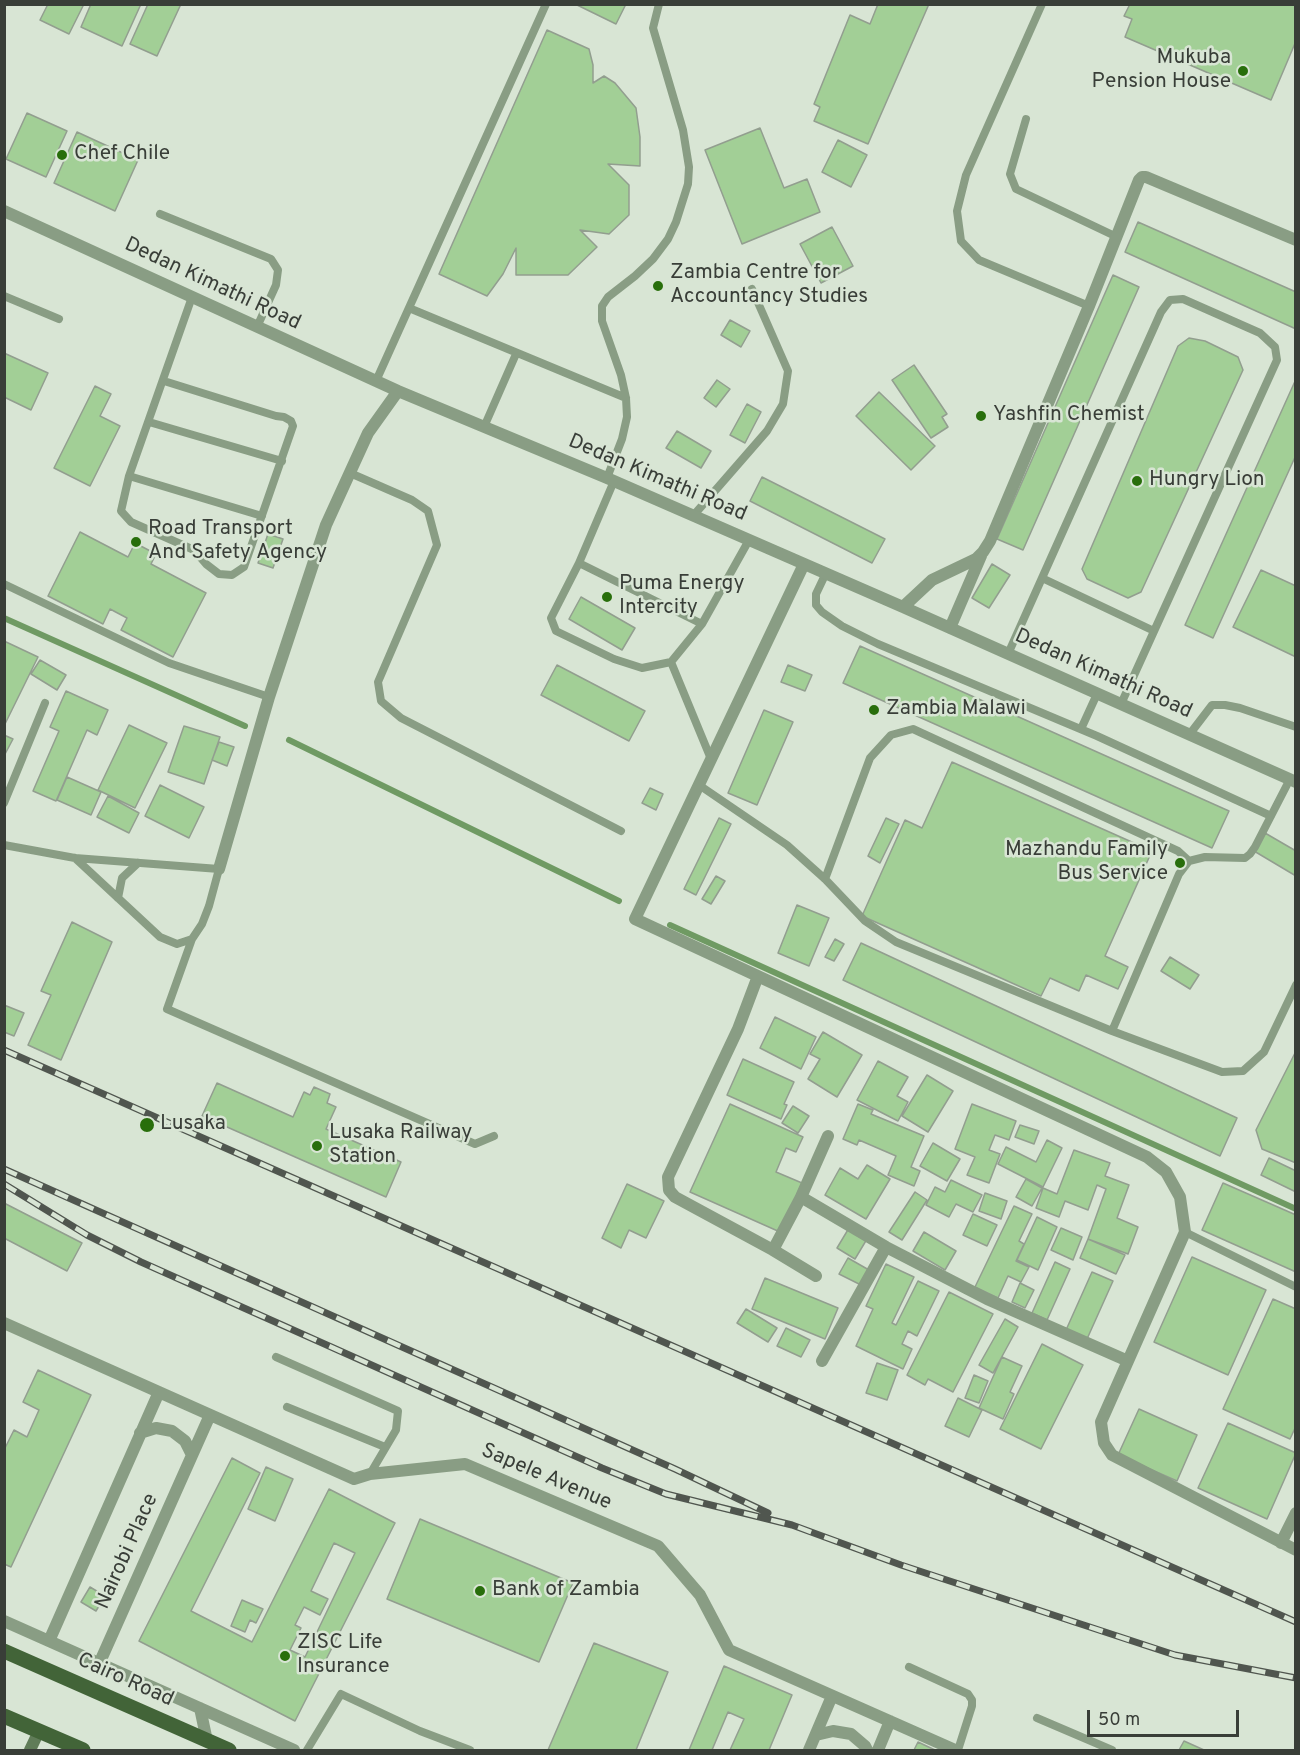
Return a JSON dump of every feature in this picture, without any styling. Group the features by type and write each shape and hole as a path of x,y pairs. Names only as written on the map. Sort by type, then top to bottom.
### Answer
{"main road":[{"name":"Cairo Road","path":"4,1651 229,1750"},
{"path":"4,1716 83,1750"}],"street":[{"path":"950,628 990,541 1089,306 1139,180 1146,177 1296,240"},
{"name":"Dedan Kimathi Road","path":"4,211 398,391 826,573 1293,781"},
{"path":"219,869 269,697 326,525 368,434 398,391"},
{"path":"903,607 932,580 976,559 983,552"},
{"path":"804,564 635,919 1146,1157 1166,1172 1180,1197 1185,1232 1101,1422 1104,1443 1112,1455 1296,1550"},
{"path":"758,976 738,1029 668,1177 669,1190 675,1197 816,1276"},
{"path":"773,1250 801,1197 828,1136"},
{"path":"801,1197 886,1247 987,1299 1128,1361"},
{"path":"822,1361 886,1247"},
{"name":"Sapele Avenue","path":"4,1323 354,1479 370,1474 465,1464 658,1546 700,1595 729,1650 956,1750"},
{"name":"Nairobi Place","path":"49,1641 159,1392"},
{"name":"Nairobi Place","path":"99,1664 210,1414"},
{"path":"140,1433 156,1428 172,1431 185,1441 192,1455"},
{"path":"1281,1543 1296,1513"},
{"path":"7,1626 49,1641 294,1750"},
{"path":"809,1750 832,1696"},
{"path":"200,1708 207,1741"},
{"path":"878,1750 890,1721"},
{"path":"30,1750 39,1731"},
{"path":"816,1735 833,1731 851,1734 867,1750"}],"lane":[{"path":"376,381 546,4"},
{"path":"659,4 653,28 683,130 689,167 688,175 683,201 668,239 653,259 608,297 602,306 602,321 621,375 627,417 610,480 579,562 551,618 556,631 614,660 642,668 671,662 702,624 749,540"},
{"path":"1042,4 966,175 957,211 961,241 980,260 1089,306"},
{"path":"1026,119 1010,174 1016,189 1117,237"},
{"path":"160,214 271,260 278,270 276,285 257,327"},
{"path":"693,516 767,430 783,405 788,371 752,289"},
{"path":"4,296 59,319"},
{"path":"164,381 284,417 291,421 293,426 244,567 232,575 219,574 194,550 131,522 121,511 129,476 192,297"},
{"path":"1008,654 1161,312 1170,300 1183,299 1260,333 1275,347 1277,360 1121,704"},
{"path":"409,308 626,398"},
{"path":"484,427 516,354"},
{"path":"149,422 282,461"},
{"path":"350,473 412,500 428,511 437,545 378,682 381,701 401,718 621,831"},
{"path":"129,476 262,516"},
{"path":"579,562 702,624"},
{"path":"826,573 816,594 816,605 842,626 878,644 1081,729 1271,816"},
{"path":"1042,578 1154,631"},
{"path":"4,584 169,663 269,697"},
{"path":"671,662 711,759"},
{"path":"1081,729 1097,694"},
{"path":"4,803 45,703"},
{"path":"1189,735 1212,705 1240,708 1296,727"},
{"path":"825,879 870,758 891,735 913,729 1178,851 1189,861"},
{"path":"1112,1031 1179,874 1189,861 1205,857 1245,858 1255,847 1293,781"},
{"path":"699,785 787,845 825,879 865,921 896,942 1112,1031 1222,1071 1243,1071 1264,1052 1296,986"},
{"path":"4,844 75,858 219,869 209,906 202,924 192,939 166,1009 474,1144 494,1136"},
{"path":"75,858 160,937 177,944 192,939"},
{"path":"118,898 122,878 138,863"},
{"path":"1185,1232 1296,1287"},
{"path":"276,1357 398,1411 396,1430 370,1474"},
{"path":"287,1407 385,1447"},
{"path":"909,1667 968,1694 972,1700 972,1706 956,1750"},
{"path":"307,1750 341,1694 420,1731 470,1750"},
{"path":"1037,1718 1112,1750"}],"building":[{"path":"48,4 84,4 69,34 40,20"},
{"path":"91,4 141,4 122,46 81,27"},
{"path":"148,4 181,4 157,56 130,44"},
{"path":"575,4 626,4 616,24"},
{"path":"878,4 929,4 868,144 814,121 820,107 814,104 850,15 870,24"},
{"name":"Mukuba Pension House","path":"1130,4 1296,4 1296,41 1271,100 1125,37 1132,19 1124,16"},
{"path":"547,30 589,49 593,65 593,83 604,76 615,83 636,108 640,137 640,166 608,164 629,185 629,215 609,234 580,230 597,247 568,275 516,275 516,248 503,274 487,296 439,274"},
{"path":"27,113 67,131 46,177 6,159"},
{"path":"760,128 784,188 807,179 820,212 742,244 705,150"},
{"path":"77,132 138,160 115,211 54,183"},
{"path":"838,140 867,155 851,187 822,172"},
{"path":"1138,222 1296,292 1296,329 1125,252"},
{"path":"832,227 853,266 821,283 800,244"},
{"path":"1113,275 1139,287 1023,550 997,539"},
{"path":"730,320 750,331 741,347 721,335"},
{"path":"1189,338 1205,341 1238,357 1243,370 1141,592 1128,598 1087,579 1082,569 1178,346"},
{"path":"4,353 48,373 31,410 4,397"},
{"path":"914,365 947,414 942,417 948,427 931,438 892,380"},
{"path":"1296,379 1296,455 1213,638 1185,625"},
{"path":"717,380 730,389 716,407 704,398"},
{"path":"95,386 111,394 100,416 120,426 90,486 54,468"},
{"path":"879,392 935,446 911,470 856,416"},
{"path":"747,404 761,412 745,443 730,435"},
{"path":"677,431 711,451 701,468 666,448"},
{"path":"762,477 885,539 872,563 750,501"},
{"path":"80,532 128,557 135,543 156,554 151,564 206,593 173,657 121,630 127,618 110,609 103,624 48,596"},
{"path":"268,534 283,539 273,568 258,563"},
{"path":"992,564 1010,575 989,608 972,598"},
{"path":"1261,570 1296,586 1296,657 1233,627"},
{"path":"581,597 635,628 622,650 569,619"},
{"path":"4,641 38,657 4,726"},
{"path":"860,646 1229,811 1212,848 843,683"},
{"path":"40,660 66,675 57,690 31,674"},
{"path":"557,665 645,711 629,741 541,695"},
{"path":"788,665 812,675 805,691 781,682"},
{"path":"66,691 108,710 97,735 87,730 56,801 33,791 59,731 50,727"},
{"path":"764,710 793,722 757,805 728,793"},
{"path":"129,725 167,743 135,808 98,790"},
{"path":"184,726 220,737 204,784 168,772"},
{"path":"4,735 13,739 4,756"},
{"path":"219,742 234,747 227,766 212,760"},
{"path":"952,762 1152,851 1105,956 1128,967 1118,989 1086,975 1079,991 1050,978 1041,996 862,916 905,820 922,828"},
{"path":"67,777 101,792 91,815 57,800"},
{"path":"160,785 204,807 189,838 145,816"},
{"path":"650,788 663,794 656,810 642,803"},
{"path":"108,796 139,813 129,833 97,817"},
{"path":"719,818 731,824 696,895 684,889"},
{"path":"886,818 899,824 880,863 868,856"},
{"path":"1265,833 1296,851 1296,876 1254,851"},
{"path":"716,876 725,881 711,904 702,899"},
{"path":"797,905 829,918 809,966 778,953"},
{"path":"72,922 112,942 61,1060 28,1045 51,995 41,991"},
{"path":"835,939 844,944 834,961 825,957"},
{"path":"861,943 1237,1118 1220,1156 843,980"},
{"path":"1170,957 1199,975 1190,989 1161,971"},
{"path":"4,1005 24,1013 14,1036 4,1032"},
{"path":"775,1017 816,1037 801,1069 760,1048"},
{"path":"823,1032 862,1055 837,1097 808,1079 820,1059 810,1054"},
{"path":"1296,1051 1296,1163 1262,1149 1256,1130"},
{"path":"743,1059 794,1082 784,1104 787,1105 781,1119 727,1095"},
{"path":"878,1061 908,1077 897,1096 908,1102 898,1121 857,1100"},
{"path":"927,1075 953,1091 928,1132 902,1116"},
{"name":"Lusaka Railway Station","path":"217,1083 293,1117 304,1092 310,1095 314,1087 330,1094 327,1103 336,1107 326,1129 401,1162 386,1197 202,1116"},
{"path":"730,1104 803,1137 796,1152 786,1148 776,1172 802,1183 780,1232 690,1192"},
{"path":"858,1104 873,1110 871,1114 924,1136 911,1167 920,1171 914,1186 888,1175 896,1156 859,1140 857,1145 843,1139"},
{"path":"972,1104 1016,1121 1009,1140 995,1135 989,1150 1000,1154 989,1183 967,1175 975,1157 955,1149"},
{"path":"793,1106 809,1116 798,1133 782,1123"},
{"path":"1020,1125 1039,1131 1034,1144 1015,1137"},
{"path":"1047,1140 1062,1148 1043,1187 998,1164 1006,1147 1036,1162"},
{"path":"933,1143 960,1159 947,1181 920,1166"},
{"path":"1074,1150 1110,1163 1105,1176 1129,1185 1117,1218 1138,1227 1128,1254 1088,1239 1106,1189 1097,1185 1088,1210 1065,1201 1059,1217 1036,1208 1043,1188 1057,1194"},
{"path":"1269,1158 1296,1171 1296,1192 1261,1175"},
{"path":"867,1165 890,1179 866,1219 825,1195 840,1168 858,1179"},
{"path":"1026,1179 1042,1188 1032,1206 1016,1197"},
{"path":"951,1180 982,1195 973,1212 956,1204 949,1217 926,1205 935,1187 945,1192"},
{"path":"1223,1183 1296,1215 1296,1272 1202,1230"},
{"path":"627,1184 664,1201 646,1238 629,1230 621,1248 602,1238"},
{"path":"915,1192 927,1200 902,1240 889,1232"},
{"path":"985,1193 1007,1201 1001,1219 979,1211"},
{"path":"4,1203 82,1243 67,1271 4,1238"},
{"path":"1014,1206 1032,1214 1019,1241 1024,1244 1016,1261 1029,1267 1021,1282 1008,1276 998,1298 975,1287"},
{"path":"973,1214 997,1225 987,1246 963,1235"},
{"path":"1037,1217 1057,1227 1038,1270 1017,1260"},
{"path":"849,1228 867,1239 855,1259 837,1248"},
{"path":"1061,1228 1082,1237 1073,1260 1051,1250"},
{"path":"924,1232 956,1251 945,1270 913,1251"},
{"path":"1088,1239 1125,1255 1116,1274 1080,1258"},
{"path":"1192,1257 1266,1290 1228,1375 1154,1342"},
{"path":"848,1258 869,1270 861,1285 839,1274"},
{"path":"1055,1262 1070,1269 1047,1320 1032,1313"},
{"path":"886,1264 914,1277 892,1323 896,1325 918,1281 939,1291 917,1336 908,1331 902,1344 912,1349 903,1369 856,1346 873,1309 866,1306"},
{"path":"1092,1272 1113,1281 1087,1339 1066,1330"},
{"path":"765,1278 838,1308 825,1339 752,1309"},
{"path":"1020,1283 1034,1290 1025,1308 1012,1302"},
{"path":"949,1292 993,1314 953,1392 928,1379 925,1385 907,1375"},
{"path":"1273,1299 1296,1309 1296,1426 1290,1439 1223,1409"},
{"path":"746,1309 777,1328 768,1342 737,1323"},
{"path":"1005,1319 1018,1327 993,1373 979,1365"},
{"path":"786,1328 810,1340 801,1357 777,1346"},
{"path":"1042,1344 1083,1365 1041,1449 1000,1429"},
{"path":"1002,1357 1022,1366 1010,1392 1014,1394 1003,1419 979,1408"},
{"path":"877,1363 898,1370 887,1400 866,1393"},
{"path":"38,1370 91,1395 11,1567 4,1564 4,1450 14,1430 27,1437 39,1410 23,1402"},
{"path":"974,1375 988,1381 979,1403 965,1398"},
{"path":"958,1398 982,1410 969,1437 945,1426"},
{"path":"1139,1409 1197,1435 1177,1481 1118,1455"},
{"path":"1228,1423 1296,1453 1267,1519 1198,1488"},
{"path":"232,1458 260,1473 191,1611 252,1642 329,1489 395,1523 295,1721 139,1641","holes":["334,1543 355,1553 305,1657 290,1650 301,1628 295,1625 304,1607 320,1615 328,1599 311,1591"]},
{"path":"266,1467 293,1479 275,1521 248,1509"},
{"name":"Bank of Zambia","path":"420,1519 573,1583 539,1662 387,1599"},
{"path":"90,1587 105,1596 96,1611 81,1602"},
{"path":"242,1600 263,1609 256,1623 250,1620 245,1632 231,1626"},
{"path":"594,1643 668,1672 636,1750 548,1750"},
{"path":"724,1666 792,1695 769,1750 730,1750 744,1719 728,1712 712,1750 689,1750"},
{"path":"1184,1741 1204,1750 1179,1750"},
{"path":"918,1742 935,1750 914,1750"}],"waterway":[{"path":"4,618 245,726"},
{"path":"289,740 619,901"},
{"path":"670,925 1296,1209"}],"railway":[{"path":"4,1050 1296,1622"},
{"path":"4,1169 675,1469 768,1513"},
{"path":"4,1184 87,1235 141,1262 602,1468 666,1494 792,1525 901,1565 1175,1655 1296,1678"}],"place":[{"name":"Mukuba Pension House","path":"1243,71"},
{"name":"Chef Chile","path":"62,155"},
{"name":"Zambia Centre for Accountancy Studies","path":"658,286"},
{"name":"Yashfin Chemist","path":"981,416"},
{"name":"Hungry Lion","path":"1137,481"},
{"name":"Road Transport And Safety Agency","path":"136,542"},
{"name":"Puma Energy Intercity","path":"607,597"},
{"name":"Zambia Malawi","path":"874,710"},
{"name":"Mazhandu Family Bus Service","path":"1180,863"},
{"name":"Lusaka","path":"147,1125"},
{"name":"Lusaka Railway Station","path":"317,1146"},
{"name":"Bank of Zambia","path":"480,1591"},
{"name":"ZISC Life Insurance","path":"285,1656"}]}
